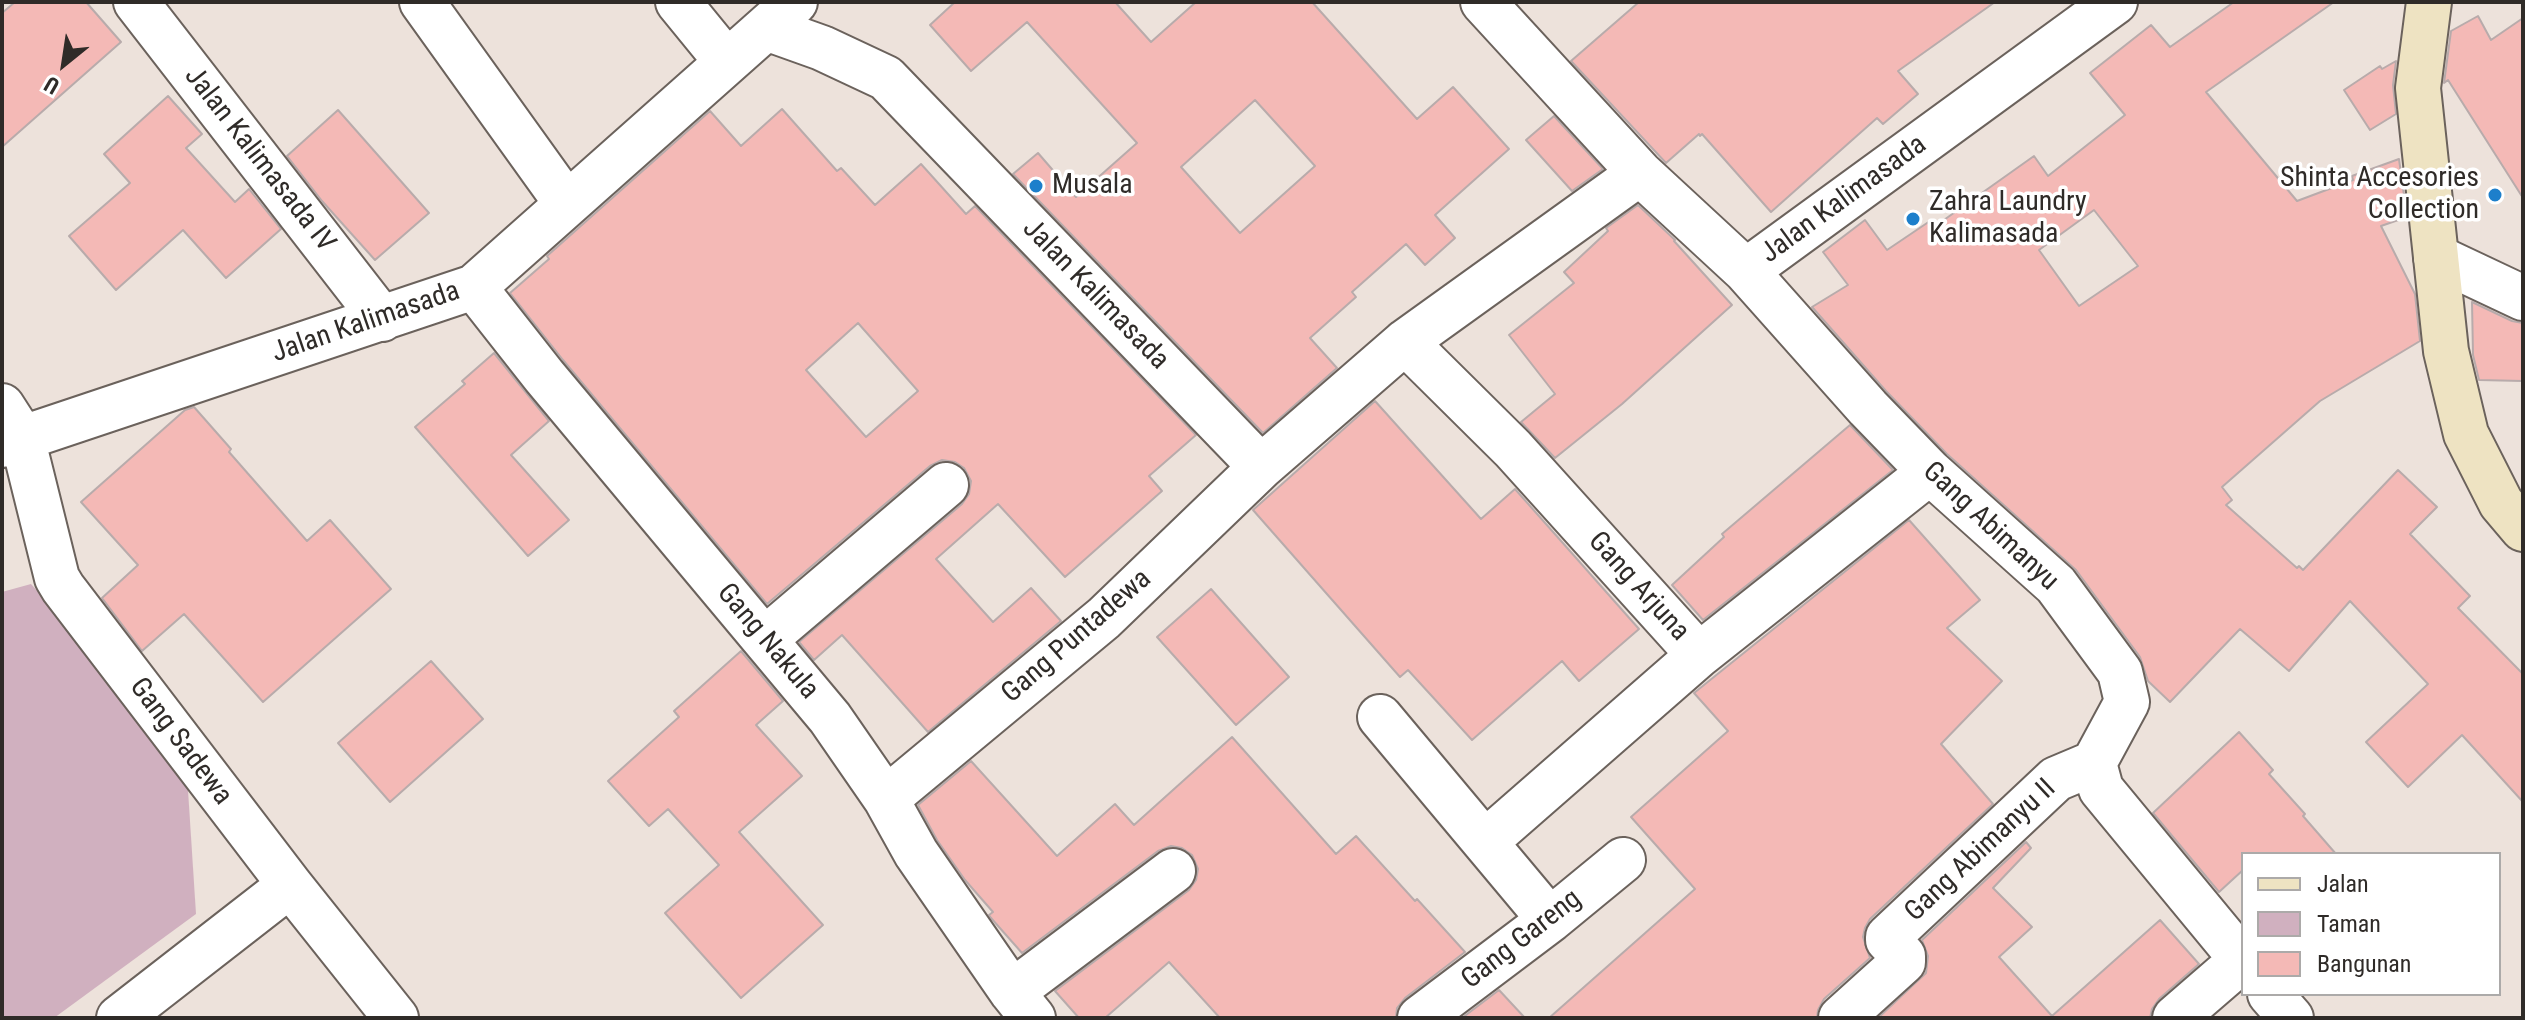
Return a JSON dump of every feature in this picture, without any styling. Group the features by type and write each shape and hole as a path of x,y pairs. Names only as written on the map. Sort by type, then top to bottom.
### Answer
{"main road":[{"path":"2429,2 2418,88 2446,351 2466,434 2501,503 2523,529"}],"street":[{"name":"Jalan Kalimasada IV","path":"136,2 382,319"},
{"path":"422,2 567,204"},
{"path":"678,2 727,62"},
{"name":"Jalan Kalimasada","path":"1493,6 1640,173 1746,271 2115,2"},
{"name":"Jalan Kalimasada","path":"9,429 382,319 474,287 781,15 822,48 886,78 1261,467"},
{"path":"1261,467 1405,342 1640,173"},
{"path":"2436,257 2523,298"},
{"name":"Gang Abimanyu","path":"1746,271 1868,408 1930,472 2056,585 2120,672 2127,702 2094,763"},
{"name":"Gang Nakula","path":"474,287 544,376 830,718 886,799 916,853 1023,1005"},
{"name":"Gang Arjuna","path":"1405,342 1513,449 1699,655 1930,472"},
{"name":"Gang Sadewa","path":"9,429 57,578 63,588 396,1018"},
{"name":"Gang Puntadewa","path":"886,799 1104,618 1261,467"},
{"path":"765,639 946,485"},
{"path":"1485,842 1699,655"},
{"path":"1380,717 1550,920"},
{"path":"2094,763 2101,789 2241,960"},
{"name":"Gang Abimanyu II","path":"1841,1018 1903,962 1903,956 1888,937 2056,779 2094,763"},
{"name":"Gang Gareng","path":"1420,1018 1550,920 1623,860"},
{"path":"1023,1005 1173,871"},
{"path":"119,1018 290,885"},
{"path":"2175,1018 2241,962"},
{"path":"2272,996 2291,1018"}],"green space":[{"path":"31,584 163,732 188,790 196,914 54,1018 2,1018 2,592"}],"building":[{"path":"15,2 86,2 121,42 2,147 2,13"},
{"path":"955,2 1115,2 1151,42 1196,2 1312,2 1417,119 1453,87 1509,149 1435,215 1455,238 1425,265 1406,244 1352,292 1356,297 1310,338 1337,368 1263,433 1013,174 1038,153 1076,197 1137,143 1027,22 971,71 930,25","holes":["1255,100 1315,166 1240,233 1181,167"]},
{"path":"1639,2 1995,2 1898,71 1918,94 1883,124 1877,118 1771,212 1702,134 1666,163 1571,61"},
{"path":"2234,2 2334,2 2206,92 2297,201 2399,159 2407,217 2381,226 2415,294 2420,341 2320,401 2222,487 2232,500 2226,505 2303,570 2398,470 2437,507 2410,534 2470,596 2458,608 2523,674 2523,802 2462,735 2408,787 2366,742 2428,684 2350,601 2289,671 2240,629 2170,702 2148,681 2140,657 2076,570 1947,454 1812,307 1848,285 1823,252 1865,220 1887,250 1930,221 1934,227 2034,156 2048,176 2125,115 2090,73 2151,25 2170,47","holes":["2094,210 2138,266 2079,306 2039,250"]},
{"path":"2478,16 2491,40 2523,18 2523,198 2448,80 2444,83 2451,31"},
{"path":"2396,61 2393,85 2396,114 2370,130 2344,90 2380,66 2382,69"},
{"path":"168,96 202,134 186,148 235,202 249,189 281,229 226,278 183,230 116,290 69,236 130,183 104,154"},
{"path":"782,109 837,171 841,168 875,205 921,164 966,214 975,206 1196,435 1149,476 1162,491 1065,577 998,504 936,559 993,622 1031,588 1061,621 928,732 842,635 814,660 799,642 962,504 969,494 971,481 964,468 955,462 942,460 930,466 767,604 510,293 549,259 547,256 710,111 741,146","holes":["858,323 918,391 866,437 806,370"]},
{"path":"338,110 429,213 375,260 287,156"},
{"path":"1554,116 1603,169 1572,191 1526,140"},
{"path":"1638,205 1675,240 1732,305 1622,404 1555,458 1521,422 1555,394 1509,335 1574,283 1564,272 1608,231 1606,228"},
{"path":"2472,302 2523,323 2523,381 2479,380 2473,355"},
{"path":"494,353 549,421 511,455 569,520 528,556 415,427 465,384 462,381"},
{"path":"1375,401 1481,519 1515,489 1639,629 1579,681 1562,661 1472,740 1408,670 1400,677 1253,510"},
{"path":"194,407 307,541 330,520 391,589 263,702 184,614 142,651 102,598 138,565 81,502 185,410"},
{"path":"1850,425 1893,470 1703,620 1672,585 1724,537 1722,534"},
{"path":"1909,520 1980,600 1947,628 2002,681 1941,744 1993,804 1870,919 1863,937 1870,958 1824,999 1817,1018 1549,1018 1695,889 1631,817 1728,731 1694,693"},
{"path":"1211,589 1289,677 1236,725 1157,637"},
{"path":"741,651 783,701 756,725 802,776 739,832 823,925 741,998 665,913 719,865 668,809 649,826 608,781 679,717 674,711"},
{"path":"431,661 483,719 390,802 338,743"},
{"path":"2239,732 2273,770 2269,774 2334,852 2241,852 2241,872 2219,892 2153,813"},
{"path":"1232,737 1336,854 1356,836 1465,952 1405,998 1397,1008 1396,1018 1220,1018 1169,962 1105,1018 1079,1018 1055,991 1189,890 1196,880 1198,869 1192,855 1182,848 1171,846 1158,851 1022,953 991,918 989,915 993,912 965,880 937,840 918,805 971,761 1057,856 1115,804 1134,825"},
{"path":"2026,842 2031,848 1993,888 2032,927 1999,957 2052,1016 2160,920 2199,964 2159,999 2150,1018 1878,1018 1926,973 1928,956 1922,940"},
{"path":"1499,990 1525,1018 1462,1018"}],"place":[{"name":"Musala","path":"1036,186"},
{"name":"Shinta Accesories Collection","path":"2495,195"},
{"name":"Zahra Laundry Kalimasada","path":"1913,219"}]}
